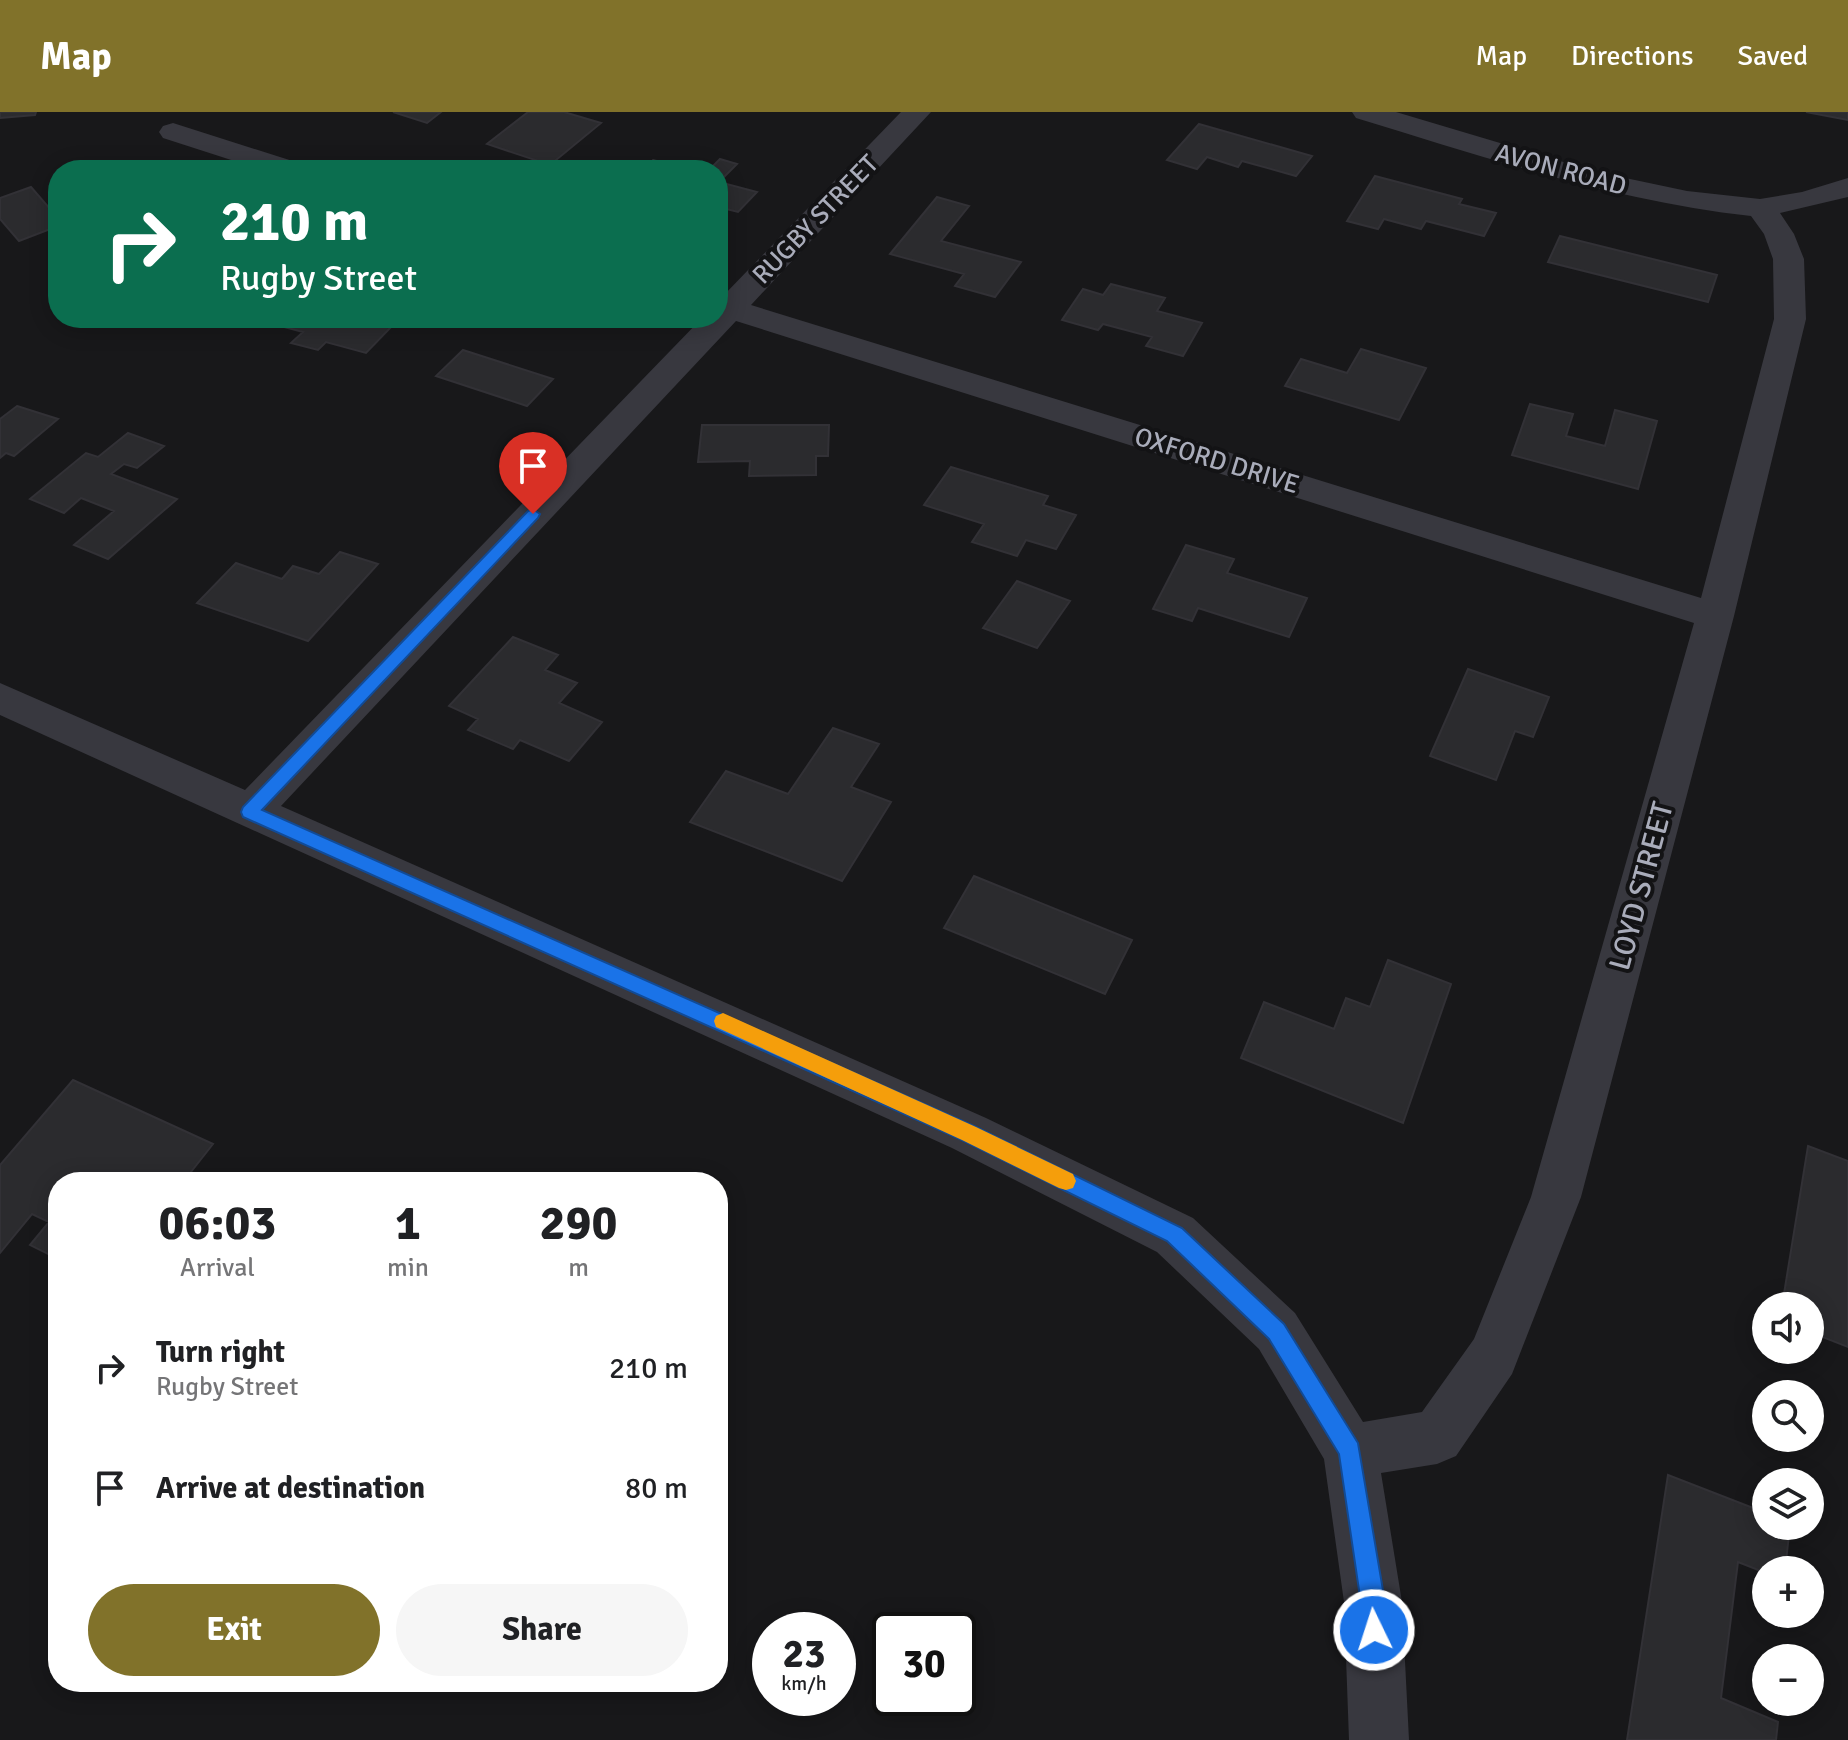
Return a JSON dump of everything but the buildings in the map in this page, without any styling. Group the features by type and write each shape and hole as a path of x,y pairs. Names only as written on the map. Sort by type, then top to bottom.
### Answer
{"street":[{"name":"RUGBY STREET","path":"728,302 917,112"},
{"name":"AVON ROAD","path":"1366,112 1591,180 1769,218 1807,200 1848,187"},
{"path":"173,132 261,160"},
{"name":"LOYD STREET","path":"1350,1451 1437,1437 1493,1356 1556,1197 1715,616 1790,319 1793,271 1769,218"},
{"name":"OXFORD DRIVE","path":"728,307 1715,616"},
{"name":"RUGBY STREET","path":"249,812 703,328"},
{"path":"0,698 969,1133 1175,1235 1277,1331 1350,1451 1373,1602 1379,1740"}],"slow traffic":[{"path":"723,1021 969,1133 1066,1181"}],"route":[{"path":"533,514 249,812 969,1133 1175,1235 1277,1331 1350,1451 1373,1602 1374,1630"}]}
